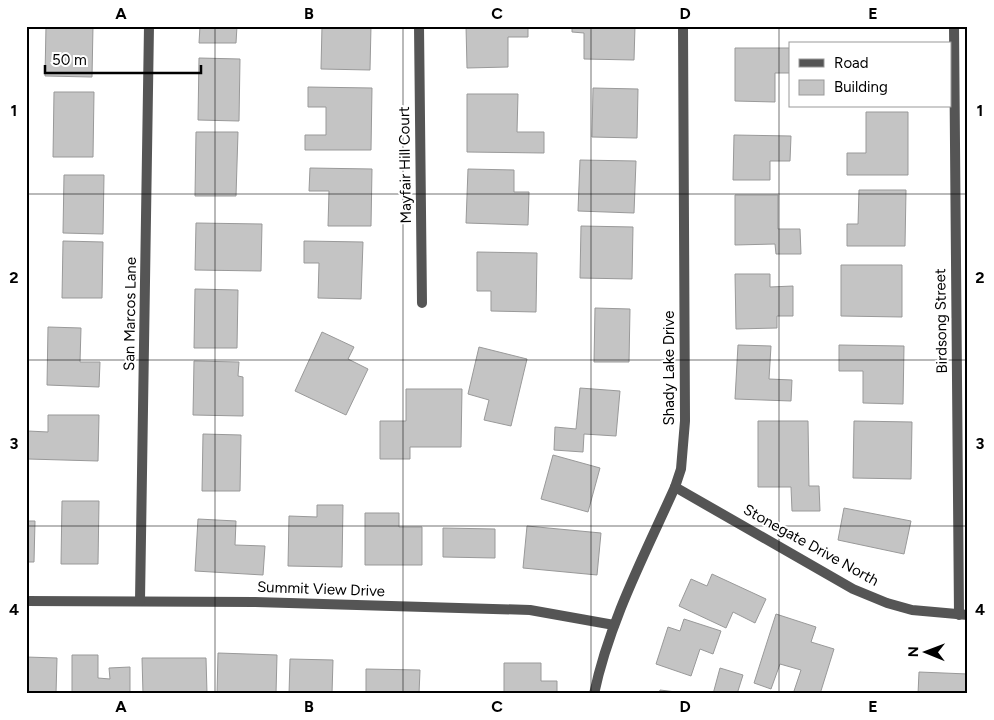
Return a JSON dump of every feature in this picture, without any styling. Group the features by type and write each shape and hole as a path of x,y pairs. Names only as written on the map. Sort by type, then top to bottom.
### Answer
{"street":[{"name":"San Marcos Lane","path":"140,601 149,26"},
{"name":"Mayfair Hill Court","path":"419,26 422,303"},
{"name":"Shady Lake Drive","path":"594,694 598,673 614,625 675,487 681,469 685,421 683,26"},
{"name":"Birdsong Street","path":"954,26 964,615"},
{"name":"Stonegate Drive North","path":"675,487 853,589 887,603 912,610 964,615"},
{"name":"Summit View Drive","path":"26,601 255,602 530,610 614,625"}],"building":[{"path":"46,26 93,26 92,77 45,76"},
{"path":"200,26 237,26 236,43 199,43"},
{"path":"322,26 371,26 370,70 321,69"},
{"path":"466,26 528,26 528,37 508,37 508,67 467,68"},
{"path":"572,26 635,26 634,60 584,59 584,33 572,32"},
{"path":"735,48 789,48 789,73 775,73 775,102 735,101"},
{"path":"199,58 240,59 239,121 198,120"},
{"path":"308,87 372,88 371,150 305,150 305,135 326,135 326,107 308,107"},
{"path":"593,88 638,89 637,138 592,137"},
{"path":"54,92 94,92 93,157 53,157"},
{"path":"467,94 518,94 517,132 544,132 544,153 467,152"},
{"path":"866,112 908,112 908,175 847,175 847,153 866,153"},
{"path":"196,132 238,132 236,196 195,196"},
{"path":"734,135 791,136 790,161 770,161 770,180 733,180"},
{"path":"580,160 636,161 634,213 578,211"},
{"path":"310,168 372,169 371,226 328,226 329,191 309,191"},
{"path":"468,169 514,170 514,192 529,192 528,225 466,223"},
{"path":"64,175 104,175 103,234 63,233"},
{"path":"859,190 906,190 905,246 847,246 847,224 858,224"},
{"path":"735,195 778,195 778,229 800,229 801,254 776,254 775,244 735,245"},
{"path":"196,223 262,224 261,271 195,270"},
{"path":"581,226 633,227 632,279 580,278"},
{"path":"63,241 103,242 102,298 62,298"},
{"path":"304,241 363,242 361,299 318,298 319,263 304,263"},
{"path":"477,252 537,253 536,312 491,311 491,291 477,291"},
{"path":"841,265 902,265 902,317 841,316"},
{"path":"735,274 770,274 770,287 793,286 793,316 777,316 777,328 736,329"},
{"path":"195,289 238,290 237,348 194,348"},
{"path":"595,308 630,309 629,362 594,362"},
{"path":"48,327 81,328 80,362 100,362 99,387 47,385"},
{"path":"322,332 354,347 348,359 368,369 346,415 295,391"},
{"path":"738,345 771,346 769,379 792,380 791,401 735,399"},
{"path":"839,345 904,346 903,404 863,403 863,371 839,371"},
{"path":"479,347 527,359 511,426 484,420 489,400 468,394"},
{"path":"194,361 239,362 238,376 243,377 243,416 193,415"},
{"path":"580,388 620,391 616,436 584,434 583,452 554,450 555,427 576,429"},
{"path":"406,389 462,389 461,447 410,447 410,459 380,459 380,421 406,421"},
{"path":"48,415 99,415 98,461 28,459 28,431 48,432"},
{"path":"758,421 808,421 809,486 819,486 820,511 792,511 791,487 758,487"},
{"path":"854,421 912,422 911,479 853,478"},
{"path":"203,434 241,435 240,491 202,491"},
{"path":"553,455 600,468 588,512 541,499"},
{"path":"62,501 99,501 98,564 61,564"},
{"path":"317,505 343,505 342,567 288,566 289,516 317,517"},
{"path":"844,508 911,521 904,554 838,540"},
{"path":"365,513 399,513 399,527 422,527 422,565 365,565"},
{"path":"198,519 236,521 235,545 265,546 263,575 195,571"},
{"path":"26,521 35,521 34,562 26,562"},
{"path":"527,526 601,533 597,575 523,568"},
{"path":"443,528 495,529 495,558 443,557"},
{"path":"712,574 766,599 755,623 733,612 726,628 679,606 691,579 707,586"},
{"path":"776,614 816,627 811,642 834,649 820,694 802,694 794,691 801,670 780,664 771,689 754,683"},
{"path":"684,619 721,631 713,654 700,649 691,676 656,664 668,627 680,631"},
{"path":"218,653 277,655 276,694 217,694"},
{"path":"72,655 98,655 98,678 110,679 109,668 130,667 130,694 72,694"},
{"path":"26,657 57,658 56,694 26,694"},
{"path":"142,658 206,658 207,693 143,694"},
{"path":"290,659 333,660 332,694 289,694"},
{"path":"504,663 541,663 541,681 557,681 557,694 504,694"},
{"path":"720,668 743,675 737,694 713,694"},
{"path":"366,669 420,670 419,694 366,694"},
{"path":"919,672 968,674 968,694 918,694"},
{"path":"660,690 692,694 659,694"}]}
